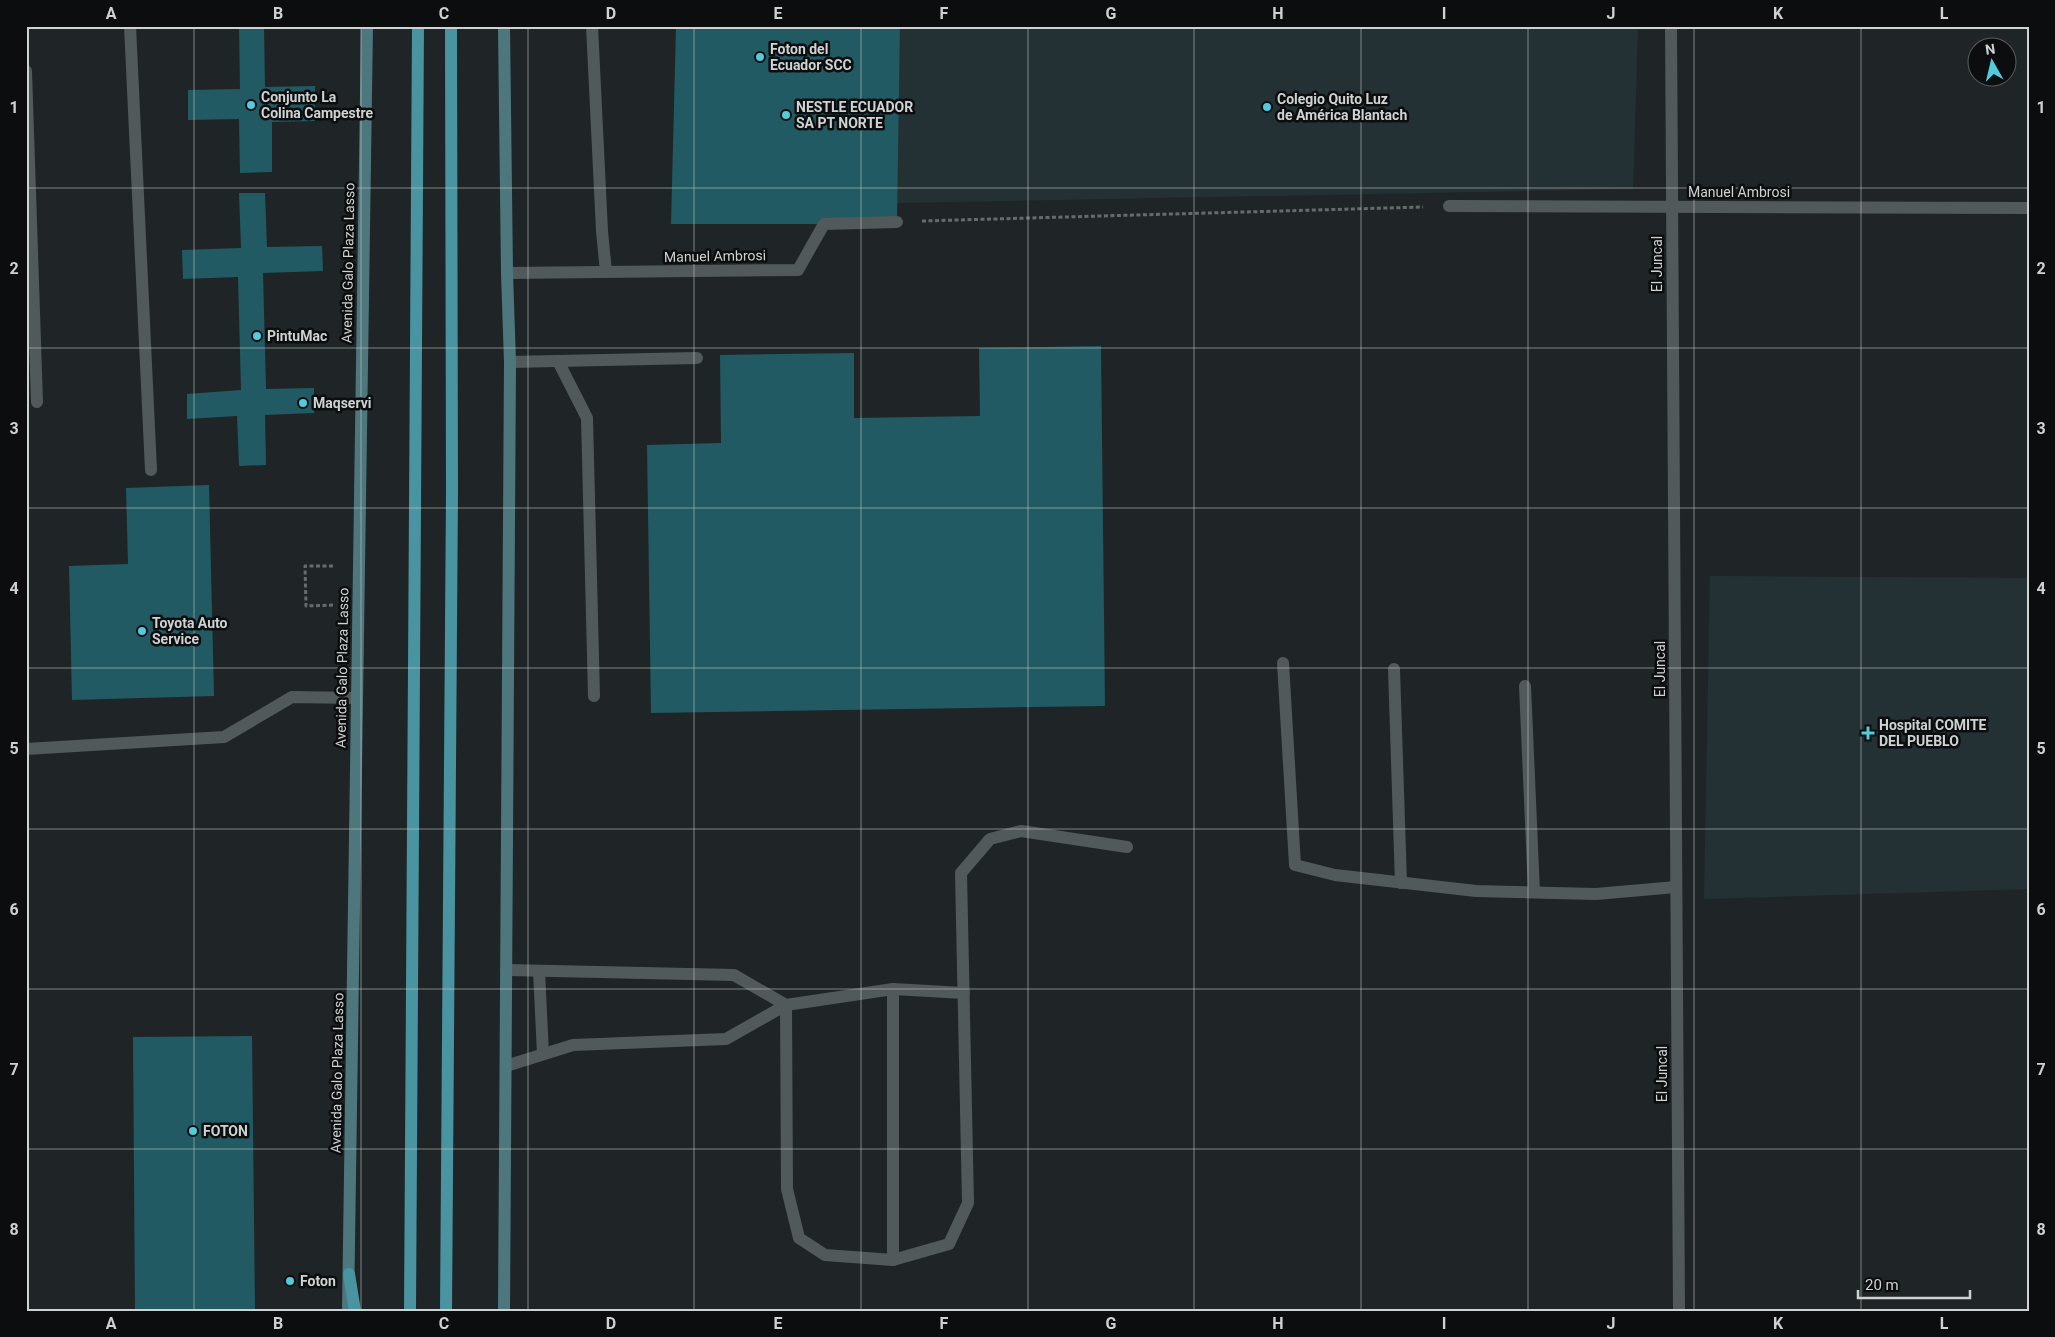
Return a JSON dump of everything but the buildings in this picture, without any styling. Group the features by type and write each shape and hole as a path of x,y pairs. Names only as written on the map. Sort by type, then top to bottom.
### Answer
{"main road":[{"name":"Avenida Galo Plaza Lasso","path":"348,1311 367,26"},
{"path":"410,1311 418,26"},
{"path":"446,1311 452,500 451,26"},
{"path":"504,26 510,362 504,1311"},
{"path":"349,1274 355,1311"}],"street":[{"path":"130,26 151,470"},
{"path":"592,26 602,231 606,272"},
{"name":"El Juncal","path":"1672,26 1679,1311"},
{"path":"26,71 37,402"},
{"name":"Manuel Ambrosi","path":"1448,206 2029,208"},
{"name":"Manuel Ambrosi","path":"507,273 798,270 824,224 897,222"},
{"path":"510,362 696,358"},
{"path":"558,361 587,418 594,696"},
{"path":"1283,663 1295,865 1335,875 1476,891 1596,894 1676,887"},
{"path":"1394,669 1401,883"},
{"path":"1525,686 1534,892"},
{"path":"26,749 224,738 292,697 356,698"},
{"path":"786,1005 787,1189 799,1238 825,1255 893,1260 948,1244 968,1202 961,873 990,839 1021,831 1127,847"},
{"path":"506,970 734,975 786,1005"},
{"path":"539,971 543,1054"},
{"path":"506,1066 573,1045 726,1038 786,1005 892,990 964,993"},
{"path":"892,990 893,1260"}],"path":[{"path":"897,222 1448,206"},
{"path":"336,605 306,606 305,566 359,566"}],"shaded area":[{"name":"Colegio Quito Luz de América Blantach","path":"900,26 1638,26 1633,189 897,203"},
{"name":"Hospital COMITE DEL PUEBLO","path":"1710,576 2029,578 2029,889 1704,899"}],"place":[{"name":"Foton del Ecuador SCC","path":"760,57"},
{"name":"Conjunto La Colina Campestre","path":"251,105"},
{"name":"Colegio Quito Luz de América Blantach","path":"1267,107"},
{"name":"NESTLE ECUADOR SA PT NORTE","path":"786,115"},
{"name":"PintuMac","path":"257,336"},
{"name":"Maqservi","path":"303,403"},
{"name":"Toyota Auto Service","path":"142,631"},
{"name":"Hospital COMITE DEL PUEBLO","path":"1868,733"},
{"name":"FOTON","path":"193,1131"},
{"name":"Foton","path":"290,1281"}]}
